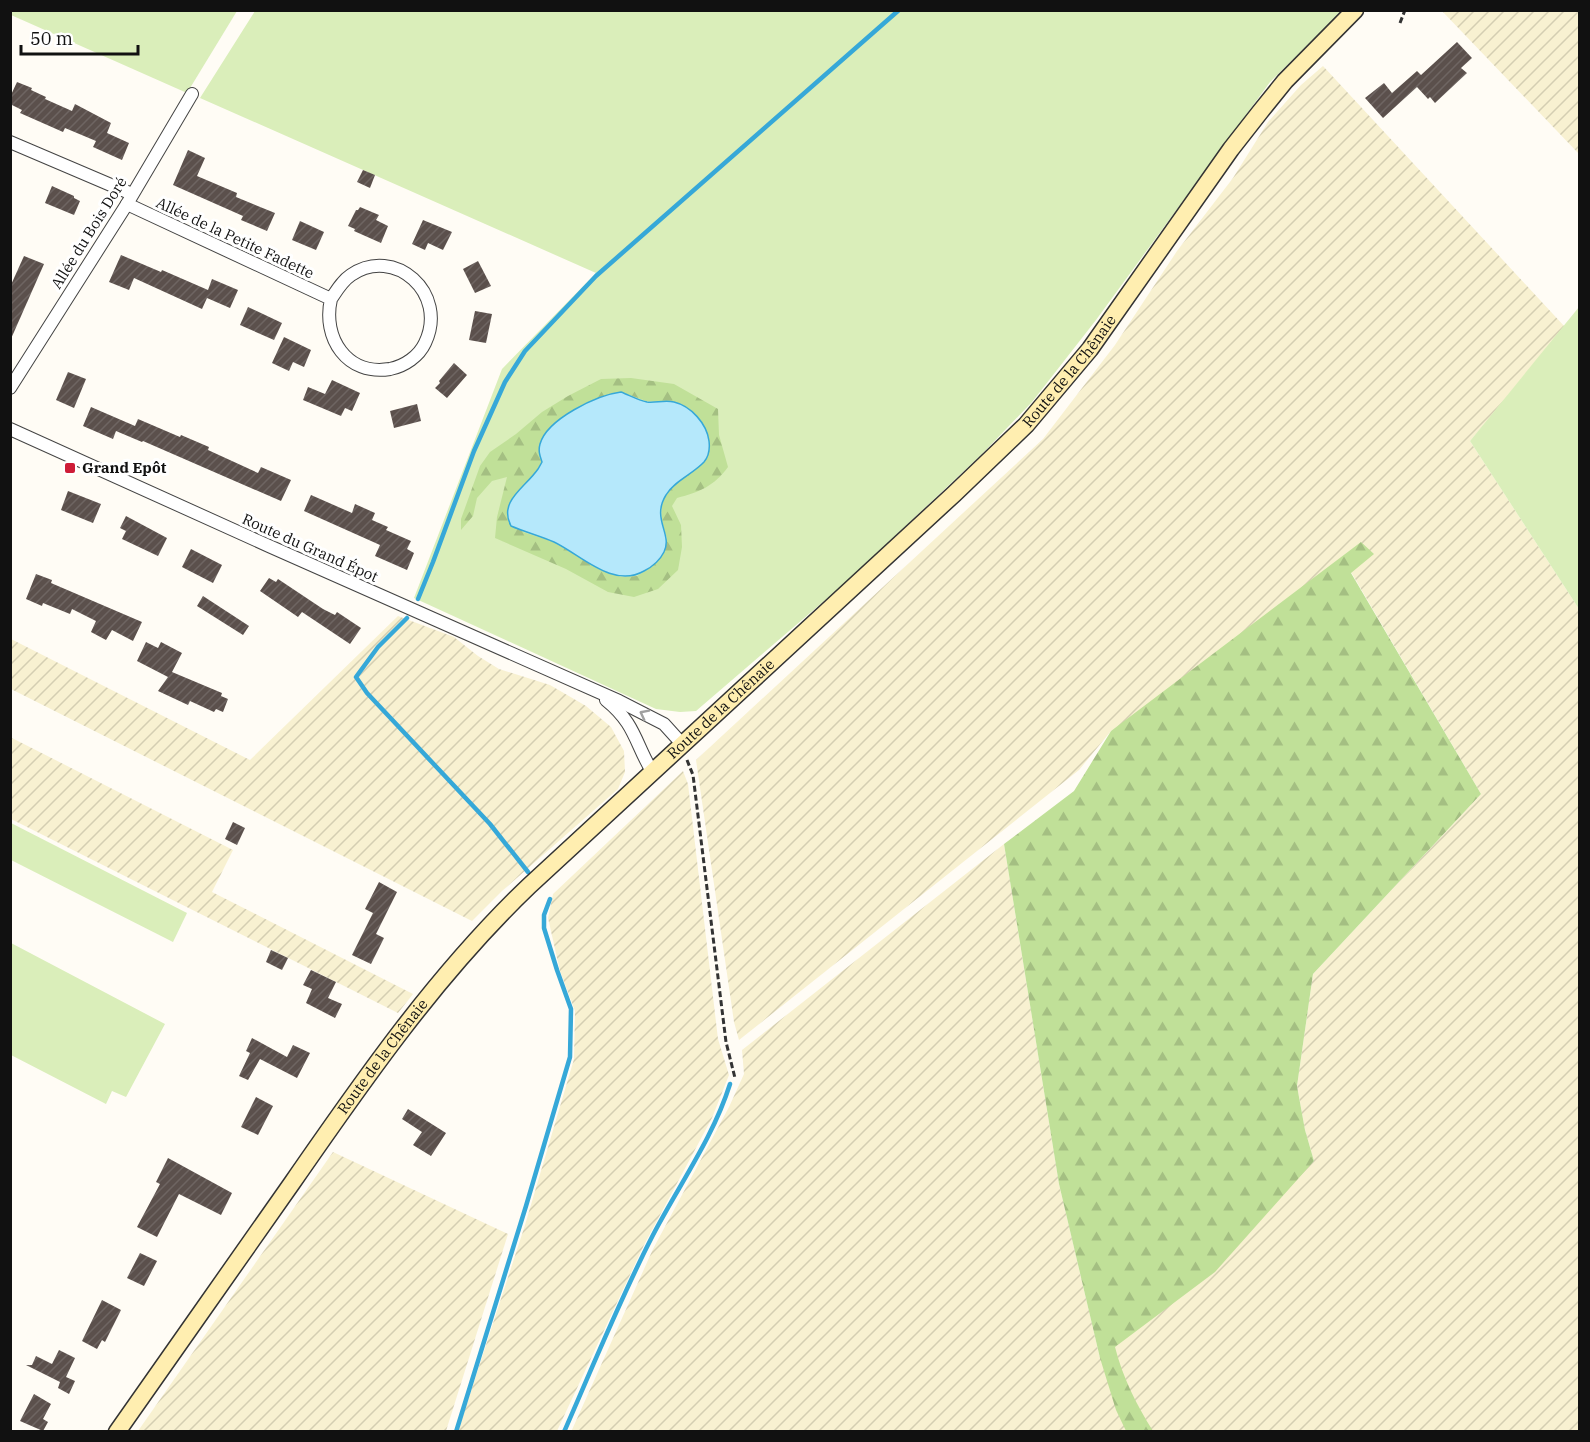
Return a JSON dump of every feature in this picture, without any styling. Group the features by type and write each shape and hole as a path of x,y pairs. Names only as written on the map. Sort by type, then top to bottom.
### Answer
{"main road":[{"name":"Route de la Chênaie","path":"117,1431 330,1127 403,1027 440,981 503,911 954,494 1039,410 1090,350 1231,149 1260,112 1285,81 1355,10"}],"street":[{"name":"Allée du Bois Doré","path":"10,388 192,94"},
{"name":"Allée de la Petite Fadette","path":"10,142 332,299"},
{"path":"374,266 393,268 414,279 425,291 431,305 431,332 422,349 407,363 382,370 367,369 348,359 337,347 328,325 328,312 332,299 339,286 351,275 374,266"},
{"name":"Route du Grand Épot","path":"10,429 619,701 664,724 681,747"},
{"name":"Route du Grand Épot","path":"598,693 618,710 630,726 653,773"}],"path":[{"path":"1400,23 1405,10"},
{"path":"681,747 693,775 726,1042 735,1078"}],"shaded area":[{"path":"1442,11 1579,11 1579,154"},
{"path":"1323,66 1565,327 1470,441 1579,609 1579,1431 571,1432 653,1249 729,1107 744,1074 742,1050 1004,844 1059,1184 1100,1358 1314,1161 1305,1130 1297,1086 1313,974 1481,794 1351,572 1111,731 1079,770 739,1040 734,1022 696,760 1043,439 1115,345 1177,251 1233,178 1268,122 1301,85"},
{"path":"398,616 454,637 499,669 550,685 586,706 611,727 624,751 625,772 618,789 502,891 472,921 11,689 11,639 250,760"},
{"path":"10,737 233,850 212,892 413,994 398,1013 11,819"},
{"path":"683,771 688,784 718,1039 729,1075 712,1118 644,1245 557,1431 458,1431 525,1225 574,1059 575,1011 560,971 548,918 553,894"},
{"path":"333,1152 508,1234 446,1431 138,1431"}],"green space":[{"path":"11,10 237,11 187,93 11,15"},
{"path":"255,11 1342,11 1270,82 1096,320 1032,402 982,454 845,583 696,711 680,712 656,709 414,598 502,369 596,273 200,98"},
{"path":"1579,307 1579,609 1470,441"},
{"path":"631,378 674,384 718,409 719,435 728,467 706,487 677,498 672,506 681,525 682,547 678,570 658,589 634,597 608,592 566,569 495,538 497,517 507,477 492,481 477,498 473,516 461,530 461,519 480,466 490,452 542,412 601,379","holes":["621,392 646,401 674,402 705,461 675,484 664,500 662,511 667,538 653,566 637,576 621,577 597,567 551,541 523,532 518,491 534,474 570,414 586,403"]},
{"path":"1361,542 1374,554 1351,573 1481,794 1313,974 1297,1086 1305,1130 1314,1161 1215,1272 1115,1347 1131,1390 1153,1431 1126,1431 1116,1410 1100,1358 1059,1184 1004,844 1074,791 1111,731"},
{"path":"11,823 187,913 173,942 11,860"},
{"path":"11,943 165,1024 126,1097 112,1091 106,1104 11,1055"}],"water":[{"path":"621,392 647,402 671,401 686,407 702,422 708,435 709,447 704,462 669,490 662,504 661,519 666,545 662,555 656,563 644,571 621,576 598,568 554,542 511,526 508,509 515,495 533,476 542,462 540,444 552,426 562,417 587,403"}],"building":[{"path":"1457,42 1472,58 1461,68 1467,73 1435,103 1417,87 1383,118 1365,98 1384,83 1392,93 1417,71 1421,75"},
{"path":"17,82 32,88 31,90 46,97 45,99 72,111 75,104 111,123 107,133 129,143 122,160 93,147 96,141 65,128 63,132 20,113 22,110 10,104 10,97"},
{"path":"188,150 205,158 197,176 237,193 236,197 275,213 267,231 241,220 243,216 173,185"},
{"path":"363,170 375,175 370,188 357,182"},
{"path":"52,186 80,201 74,215 45,203"},
{"path":"360,207 379,215 376,220 388,226 381,243 348,226"},
{"path":"423,220 452,232 443,250 428,243 425,250 412,244"},
{"path":"300,221 324,232 316,250 292,240"},
{"path":"121,255 208,290 212,279 238,290 230,308 207,298 202,309 134,278 129,290 109,282"},
{"path":"24,256 44,264 10,341 10,287"},
{"path":"478,261 491,286 475,293 463,269"},
{"path":"248,307 282,323 274,340 240,325"},
{"path":"475,311 492,314 486,343 469,340"},
{"path":"284,337 311,350 304,367 293,362 289,371 272,363"},
{"path":"454,363 467,375 447,398 435,388"},
{"path":"68,372 86,379 74,408 56,400"},
{"path":"332,380 360,393 352,411 345,408 341,416 303,400 308,387 325,394"},
{"path":"417,404 421,421 394,428 390,411"},
{"path":"91,407 135,426 138,419 209,447 208,450 258,473 261,467 291,480 281,501 143,441 116,431 113,439 83,426"},
{"path":"68,491 101,504 93,523 61,510"},
{"path":"311,495 352,513 355,504 375,513 372,520 388,527 386,530 411,541 407,549 414,553 407,570 375,556 380,545 304,511"},
{"path":"126,516 167,538 158,556 122,539 126,531 120,528"},
{"path":"191,549 222,565 213,583 182,567"},
{"path":"36,574 52,580 51,583 142,622 133,641 112,630 106,640 91,632 96,621 72,609 70,614 26,599"},
{"path":"269,578 276,582 278,579 323,609 335,615 337,612 361,628 350,644 302,612 298,617 260,591"},
{"path":"203,596 249,626 243,635 197,606"},
{"path":"146,642 158,648 161,642 182,653 172,672 222,693 221,696 228,699 223,712 216,709 214,712 190,701 188,705 158,691 168,677 137,661"},
{"path":"233,822 245,828 237,845 225,839"},
{"path":"379,882 397,892 376,934 384,938 371,964 352,955 373,913 365,909"},
{"path":"271,950 288,958 282,970 266,962"},
{"path":"311,970 336,982 328,998 342,1004 335,1018 306,1003 312,989 303,985"},
{"path":"252,1038 287,1057 293,1045 310,1053 297,1078 260,1059 248,1080 239,1076 250,1053 246,1051"},
{"path":"256,1097 273,1106 258,1135 241,1127"},
{"path":"408,1109 446,1133 431,1156 413,1145 422,1132 402,1119"},
{"path":"168,1158 232,1193 221,1215 179,1194 157,1237 137,1227 160,1184 156,1182"},
{"path":"140,1253 157,1261 144,1286 127,1278"},
{"path":"102,1300 121,1310 105,1342 102,1340 97,1349 82,1341"},
{"path":"59,1350 75,1358 66,1377 75,1381 69,1394 58,1388 60,1382 26,1365 32,1365 36,1356 52,1364"},
{"path":"34,1394 51,1404 43,1419 48,1422 43,1431 20,1421"}],"waterway":[{"path":"418,599 474,451 505,382 525,351 596,276 899,10"},
{"path":"407,618 378,647 356,677 367,693 490,824 528,872"},
{"path":"456,1432 570,1057 571,1009 544,928 544,915 550,899"},
{"path":"564,1432 629,1284 653,1235 705,1142 730,1084"}],"place":[{"name":"Grand Epôt","path":"70,468"}]}
